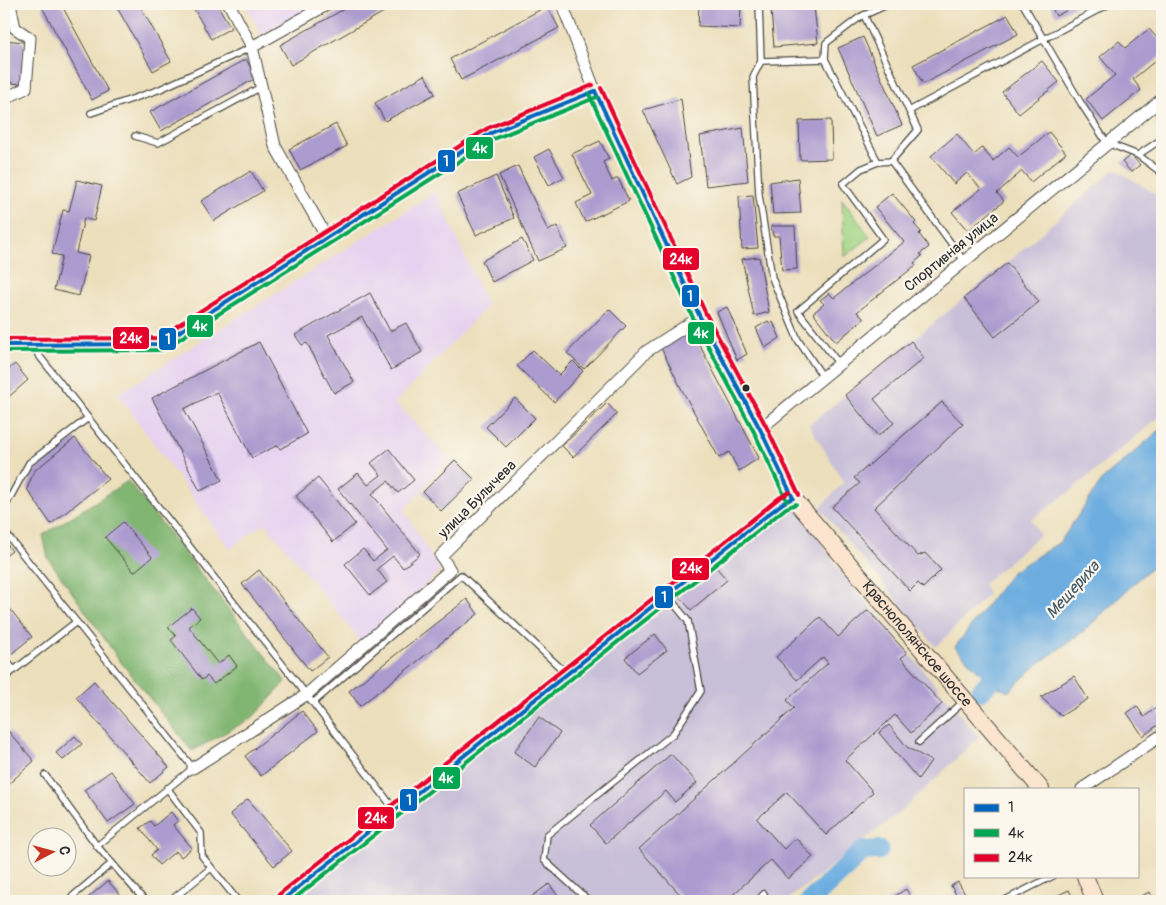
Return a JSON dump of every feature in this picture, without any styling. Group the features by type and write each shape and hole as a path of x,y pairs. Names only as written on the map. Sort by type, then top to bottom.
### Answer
{"street":[{"path":"10,4 15,28"},
{"path":"229,4 252,47 275,146 327,238"},
{"path":"252,47 328,4"},
{"path":"4,345 160,344 491,133 595,91 562,4"},
{"path":"4,22 30,38 26,88 4,99"},
{"name":"Краснополянское шоссе","path":"595,91 700,317 760,429 793,498 1040,788"},
{"name":"Спортивная улица","path":"760,429 1162,99"},
{"name":"улица Булычева","path":"193,768 310,699 450,570 441,556 648,351 700,317"},
{"path":"281,901 394,809 783,503 793,498"},
{"path":"1083,788 1162,735"},
{"path":"1086,878 1095,901"}],"lane":[{"path":"760,4 761,61 753,77 759,195 772,278 798,340 824,377"},
{"path":"878,162 824,59 826,43 864,15 889,4"},
{"path":"1023,4 1082,105 1107,143 1138,155 1162,173"},
{"path":"909,111 1109,4"},
{"path":"839,364 798,311 883,239 843,184 861,169 878,162 891,161 918,130 864,15"},
{"path":"91,113 158,90 252,47"},
{"path":"761,61 824,59"},
{"path":"135,136 158,143 261,87"},
{"path":"1138,155 1162,139"},
{"path":"891,161 964,261"},
{"path":"30,345 310,699 394,809"},
{"path":"4,506 7,504 29,462 88,418"},
{"path":"4,531 193,768 97,846"},
{"path":"310,699 460,576 568,674"},
{"path":"589,901 544,860 547,835 673,734 701,691 688,621 666,595"},
{"path":"4,678 76,622"},
{"path":"4,658 14,670"},
{"path":"919,742 966,700"},
{"path":"45,775 97,846 145,901"},
{"path":"167,788 201,833 202,856 238,901"},
{"path":"66,901 112,863"},
{"path":"170,901 211,868"},
{"path":"1003,901 1049,878"},
{"path":"757,901 764,894"},
{"path":"574,901 583,896"}],"shaded area":[{"path":"246,4 315,4 262,36"},
{"path":"1115,169 1162,198 1162,415 1069,492 1031,520 1040,535 983,584 988,594 936,647 820,508 844,482 809,425 1007,263"},
{"path":"436,192 487,306 395,403 449,458 404,510 440,571 362,643 265,523 230,549 118,394"},
{"path":"792,505 801,512 837,567 979,737 905,808 788,901 283,901"}],"green space":[{"path":"842,199 870,237 844,257"},
{"path":"128,481 286,682 252,718 192,751 120,661 48,558 43,535"}],"water":[{"path":"1162,428 1162,557 1084,631 1038,664 1008,692 989,682 955,647 1012,572 1060,542 1103,479"}],"building":[{"path":"48,4 61,4 108,91 92,100 42,7"},
{"path":"115,4 139,4 171,61 153,71"},
{"path":"191,4 217,4 231,28 211,39"},
{"path":"353,4 386,4 389,9 291,65 280,45"},
{"path":"699,4 741,4 740,28 698,26"},
{"path":"1050,4 1079,4 1056,16"},
{"path":"547,6 559,28 461,80 450,59"},
{"path":"814,6 818,43 774,47 771,10"},
{"path":"1008,15 1018,34 923,84 913,65"},
{"path":"1149,29 1159,40 1162,37 1162,59 1160,57 1133,79 1141,90 1103,121 1086,99 1115,75 1100,57 1119,41 1125,48"},
{"path":"863,37 902,125 877,136 838,48"},
{"path":"4,40 24,42 21,84 4,82"},
{"path":"246,59 256,78 161,131 150,112"},
{"path":"1042,61 1059,82 1019,114 1002,92"},
{"path":"425,75 435,94 385,121 375,103"},
{"path":"681,99 691,177 677,184 643,110"},
{"path":"831,120 832,159 800,160 799,121"},
{"path":"336,124 347,146 300,170 289,149"},
{"path":"743,128 748,181 706,186 700,136"},
{"path":"1049,132 1066,153 1031,182 1022,171 997,193 1004,201 968,231 952,212 981,189 967,173 954,184 931,156 957,134 974,155 982,148 993,161 1009,147 1018,157"},
{"path":"600,141 609,159 603,162 612,181 618,178 629,201 585,222 576,203 592,195 572,154"},
{"path":"549,149 564,177 549,185 534,157"},
{"path":"1131,155 1140,165 1131,172 1122,162"},
{"path":"518,166 548,231 557,226 567,248 538,261 499,175"},
{"path":"251,171 263,191 214,221 201,201"},
{"path":"496,176 514,218 476,235 457,194"},
{"path":"798,178 801,213 773,214 770,182"},
{"path":"77,180 102,186 94,221 84,218 76,253 89,256 79,296 54,290 62,256 52,254 63,210 69,211"},
{"path":"892,193 916,222 914,224 921,232 919,234 929,247 920,254 922,256 914,263 916,265 857,312 864,319 836,342 813,313 824,304 820,300 829,293 834,298 904,242 875,207"},
{"path":"753,195 758,248 742,249 739,196"},
{"path":"771,226 795,226 797,269 782,270 779,236 773,236"},
{"path":"522,239 533,260 492,282 482,261"},
{"path":"759,257 769,312 754,316 742,259"},
{"path":"1007,263 1039,302 995,337 964,298"},
{"path":"370,293 390,331 406,323 422,352 391,370 362,317 328,335 354,382 334,393 307,343 302,345 295,335"},
{"path":"727,307 747,354 737,360 717,312"},
{"path":"609,309 626,326 584,369 567,353"},
{"path":"768,321 770,324 773,322 780,338 765,348 756,328"},
{"path":"691,329 759,458 739,471 729,452 719,458 661,348"},
{"path":"911,341 924,358 874,399 894,423 878,436 845,395"},
{"path":"259,342 307,434 280,449 278,445 252,458 217,392 184,409 222,480 200,491 152,398"},
{"path":"533,350 559,375 573,361 583,371 554,402 517,366"},
{"path":"15,364 28,380 4,401 4,373"},
{"path":"515,398 535,418 506,447 486,427"},
{"path":"942,402 963,424 874,508 918,556 925,553 941,570 923,588 918,583 910,591 832,507 860,483 854,478"},
{"path":"607,403 617,414 573,457 562,446"},
{"path":"75,438 108,479 51,524 27,489 34,471"},
{"path":"389,449 414,480 398,493 388,481 372,494 420,554 403,568 393,556 377,569 387,582 370,595 345,564 363,549 373,561 387,550 338,489 358,473 368,485 381,475 371,463"},
{"path":"455,460 474,479 441,511 423,492"},
{"path":"318,478 355,524 333,542 296,496"},
{"path":"123,522 152,557 134,572 105,537"},
{"path":"4,541 12,551 4,557"},
{"path":"715,566 727,580 691,610 679,596"},
{"path":"259,570 328,657 310,671 242,584"},
{"path":"467,599 478,614 360,706 349,691"},
{"path":"4,601 32,637 11,654 4,644"},
{"path":"192,608 200,618 189,627 218,664 229,655 237,666 214,684 207,676 202,680 171,640 176,636 168,627"},
{"path":"868,610 907,653 901,658 942,704 911,733 895,715 845,760 873,792 826,835 787,792 757,819 784,849 796,838 813,857 788,879 771,860 726,901 686,901 639,849 794,708 787,700 828,663 823,657 797,680 776,657 820,617 838,637"},
{"path":"655,634 667,650 637,673 625,658"},
{"path":"1074,676 1088,699 1061,716 1041,697"},
{"path":"94,681 169,767 150,783 76,697"},
{"path":"1137,706 1144,717 1156,708 1162,717 1162,722 1143,736 1127,713"},
{"path":"302,711 318,731 261,776 245,756"},
{"path":"539,717 560,733 535,767 514,752"},
{"path":"889,725 907,747 931,761 918,779 879,733"},
{"path":"9,732 34,761 4,788 4,737"},
{"path":"75,736 82,744 63,760 56,753"},
{"path":"671,754 697,783 675,802 666,791 606,843 590,825"},
{"path":"111,771 135,804 108,823 84,790"},
{"path":"248,799 292,851 274,866 230,814"},
{"path":"171,812 178,821 173,825 192,848 181,857 176,851 159,865 151,855 157,850 140,828 150,821 154,826"},
{"path":"108,881 121,896 115,901 84,901"},
{"path":"958,882 969,901 960,901 951,886"},
{"path":"549,884 562,901 527,900"},
{"path":"906,889 912,899 909,901 887,901"},
{"path":"1069,890 1074,901 1051,901 1050,899"},
{"path":"1150,892 1154,901 1129,901"}],"waterway":[{"name":"Мещериха","path":"981,691 1006,662"},
{"name":"Мещериха","path":"810,901 863,851 879,850"}],"transit line":[{"name":"24к","path":"4,339 158,338 488,128 593,85"},
{"name":"24к","path":"601,88 706,314 766,426 799,495"},
{"name":"1","path":"595,91 700,317 760,429 793,498"},
{"name":"1","path":"4,345 160,344 491,133 595,91"},
{"name":"4к","path":"589,94 694,320 754,432 787,501"},
{"name":"4к","path":"4,351 162,350 494,139 597,97"},
{"name":"24к","path":"277,896 779,498 790,492"},
{"name":"1","path":"281,901 756,524 783,503 793,498"},
{"name":"4к","path":"291,901 786,508 796,504"}]}
